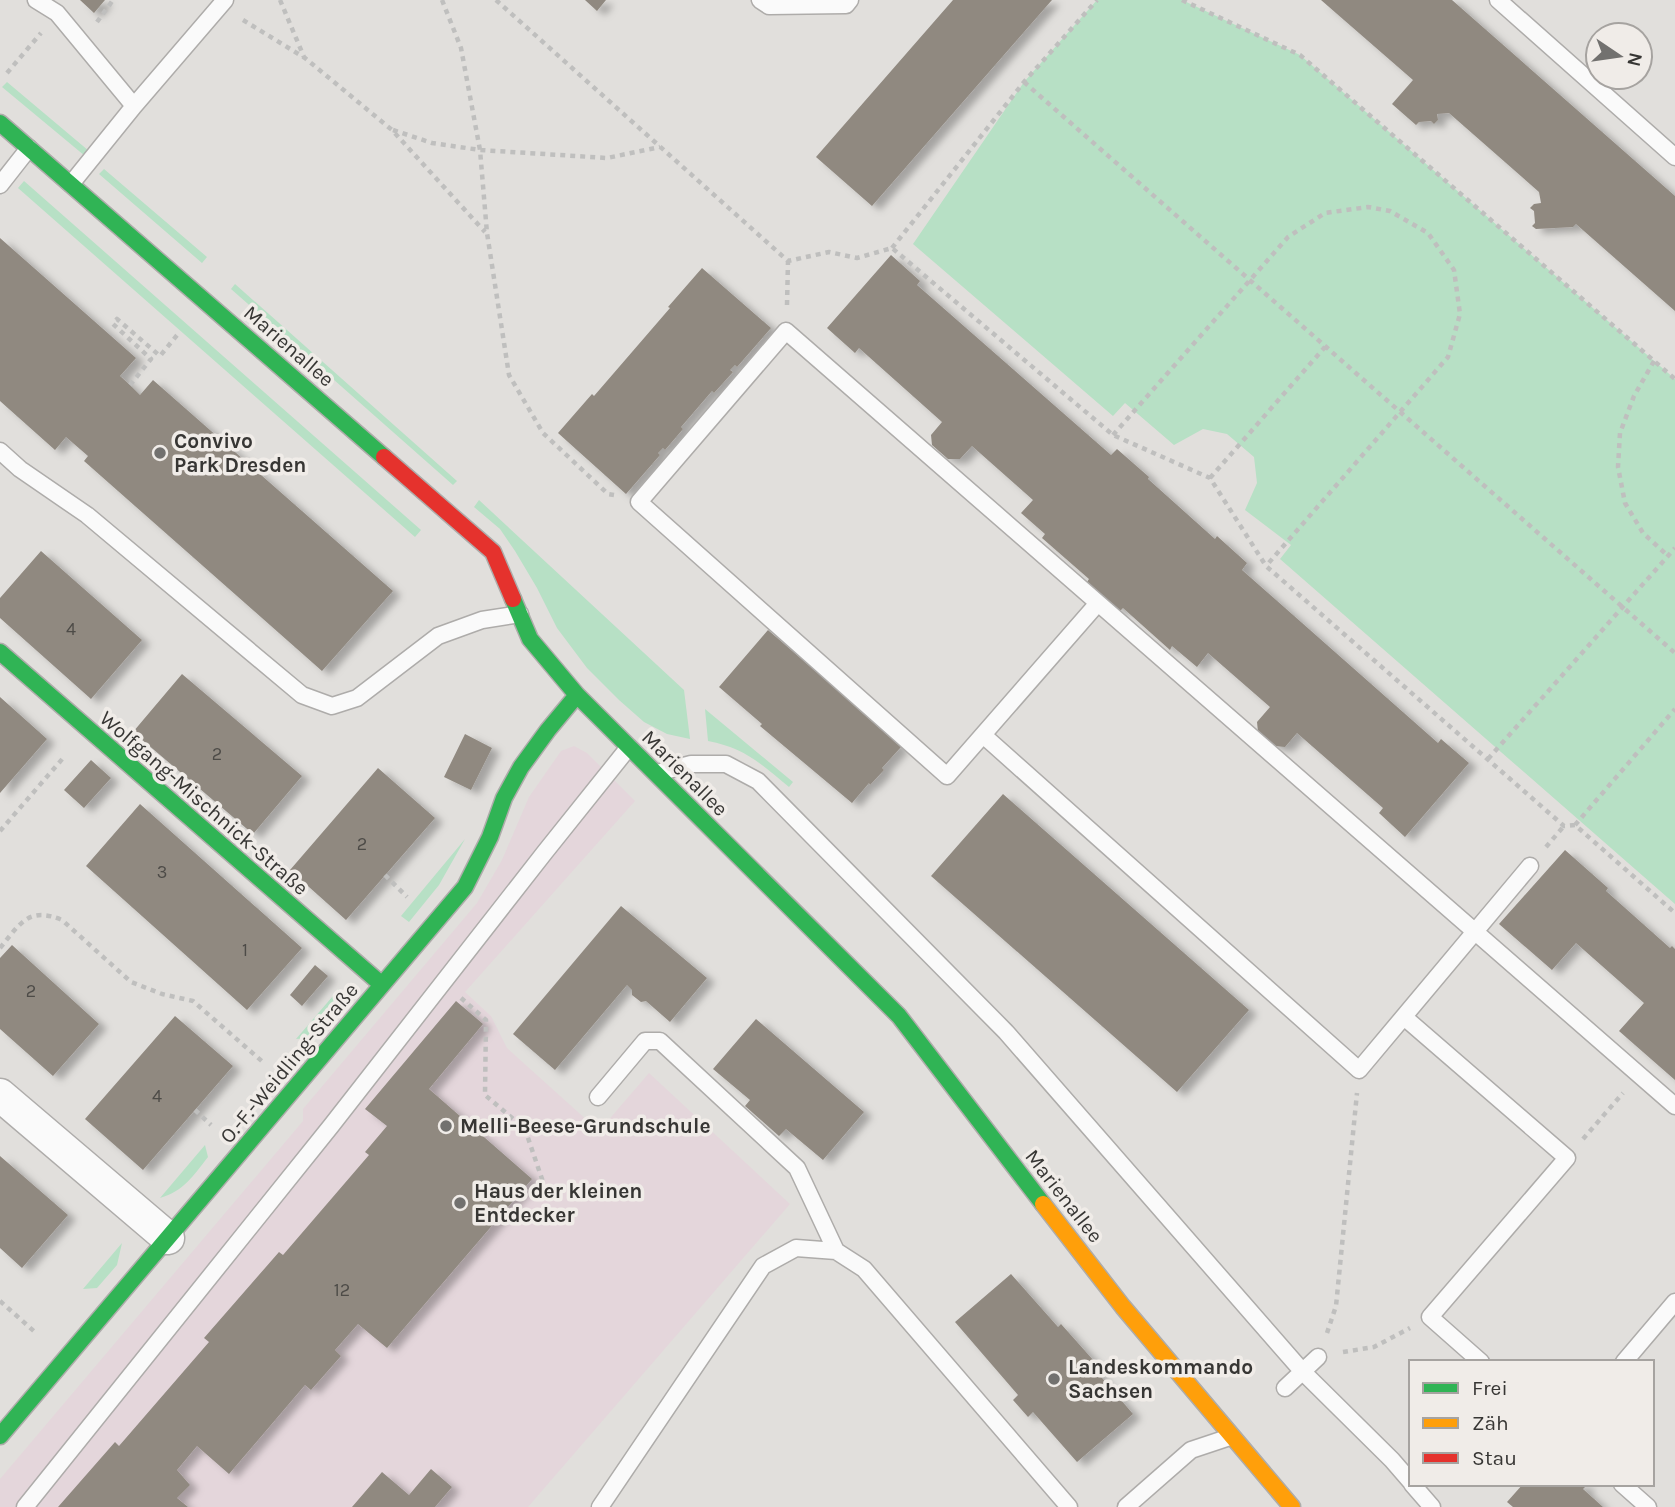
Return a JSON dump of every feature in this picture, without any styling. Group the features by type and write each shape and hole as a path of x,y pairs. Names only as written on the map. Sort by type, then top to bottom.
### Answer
{"street":[{"name":"Marienallee","path":"0,123 493,552 530,639 577,695 899,1016 1123,1307 1292,1507"},
{"name":"Wolfgang-Mischnick-Straße","path":"0,652 381,984"},
{"name":"O.-F.-Weidling-Straße","path":"0,1436 465,887 490,837 504,798 521,767 577,695"},
{"path":"0,1095 168,1238"}],"lane":[{"path":"36,0 57,13 134,106"},
{"path":"760,0 769,6 846,5 850,0"},
{"path":"1498,0 1675,157"},
{"path":"71,184 223,3"},
{"path":"0,185 29,148"},
{"path":"1098,603 947,776 639,502 786,331 1675,1106"},
{"path":"0,451 20,469 88,515 302,695 332,706 358,698 438,636 482,620 520,614"},
{"path":"983,735 1359,1070 1530,866"},
{"path":"25,1507 331,1126 629,747"},
{"path":"655,773 691,764 726,764 758,781 1006,1031 1303,1371 1409,1480"},
{"path":"1404,1017 1567,1158 1430,1317 1479,1360"},
{"path":"598,1097 645,1041 660,1041 797,1168 836,1251"},
{"path":"600,1507 763,1266 796,1248 836,1251 864,1269 1069,1507"},
{"path":"1626,1360 1675,1302"},
{"path":"1285,1388 1318,1357"},
{"path":"1126,1507 1191,1450 1233,1436"},
{"path":"1414,1486 1432,1507"},
{"path":"1624,1486 1648,1507"}],"path":[{"path":"280,0 305,58"},
{"path":"442,0 461,48 480,150 487,233 509,375 542,433 608,494 639,502"},
{"path":"496,0 789,261"},
{"path":"789,261 829,252 857,258 892,248 1024,82 1097,0"},
{"path":"1182,0 1300,55 1675,379"},
{"path":"223,3 305,58 392,130 487,233"},
{"path":"7,72 57,13"},
{"path":"1024,82 1675,653"},
{"path":"392,130 432,143 480,150 607,158 661,147"},
{"path":"1113,435 1288,237 1325,213 1368,207 1390,211 1428,233 1454,270 1461,314 1447,357 1266,566"},
{"path":"892,248 1113,435 1210,478 1266,566 1564,825 1574,825 1675,913"},
{"path":"786,331 789,261"},
{"path":"151,359 113,324 117,319 160,356"},
{"path":"130,385 151,359 160,356 178,334"},
{"path":"1210,478 1325,346"},
{"path":"1654,361 1634,396 1620,433 1618,467 1625,503 1643,533 1668,556"},
{"path":"1488,759 1675,548"},
{"path":"1574,825 1675,709"},
{"path":"0,831 87,730"},
{"path":"385,875 408,897"},
{"path":"0,948 22,922 36,914 62,920 131,982 162,994 193,1001 264,1062"},
{"path":"459,997 486,1020 485,1095 525,1129 544,1185"},
{"path":"1336,1306 1359,1070"},
{"path":"1567,1158 1639,1074"},
{"path":"195,1110 211,1125"},
{"path":"0,1301 36,1333"},
{"path":"1374,1347 1430,1317"}],"shaded area":[{"name":"Melli-Beese-Grundschule","path":"574,746 587,753 635,801 465,992 491,1016 507,1048 599,1131 649,1073 790,1204 528,1507 0,1507 0,1479 303,1121 303,1109 477,903 502,860 529,797 561,751"}],"green space":[{"path":"1097,0 1182,0 1300,55 1675,379 1675,904 1280,559 1291,545 1245,510 1257,483 1254,457 1227,434 1203,429 1174,445 1125,403 1113,416 913,244 1024,82"},
{"path":"7,82 89,151 85,156 2,87"},
{"path":"104,169 207,257 202,263 99,174"},
{"path":"24,181 421,530 415,537 18,188"},
{"path":"235,284 457,481 453,485 231,289"},
{"path":"479,500 684,690 690,739 667,734 644,722 587,668 557,628 537,588 500,529 474,507"},
{"path":"705,709 793,782 789,787 743,753 708,741"},
{"path":"465,839 439,885 409,922 401,916"},
{"path":"339,989 340,1003 309,1038 296,1039"},
{"path":"205,1145 208,1157 193,1176 176,1191 160,1198"},
{"path":"122,1243 117,1265 97,1288 83,1289"}],"building":[{"path":"80,0 105,0 94,13"},
{"path":"585,0 606,0 597,11"},
{"path":"953,0 1052,0 872,206 816,157"},
{"path":"1321,0 1452,0 1675,196 1675,311 1576,224 1573,227 1536,229 1532,226 1535,223 1534,211 1530,208 1541,203 1539,192 1449,113 1437,114 1438,120 1434,124 1431,121 1419,122 1416,125 1392,104 1413,80"},
{"name":"Convivo Park Dresden","path":"0,238 136,358 120,376 140,395 153,380 393,591 322,671 84,461 88,456 66,437 55,450 0,401"},
{"path":"891,255 920,281 917,285 1111,455 1117,449 1215,539 1217,536 1247,563 1242,570 1438,743 1441,739 1469,763 1405,837 1379,813 1383,808 1297,733 1285,747 1275,746 1258,732 1257,722 1270,707 1208,653 1197,667 1172,646 1170,650 1123,608 1120,611 1087,582 1089,579 1042,538 1045,534 1021,513 1033,500 972,446 960,459 948,459 932,445 931,435 942,422 859,348 855,353 827,328"},
{"path":"702,268 771,328 737,367 735,365 730,370 733,372 714,393 712,391 626,494 558,433 592,394 594,396"},
{"path":"41,551 142,640 91,699 0,618 0,598"},
{"path":"768,630 862,707 859,710 901,747 882,768 884,770 852,803 760,726 762,724 719,687"},
{"path":"182,674 302,776 253,834 133,732"},
{"path":"0,697 47,739 0,793"},
{"path":"465,734 492,748 471,790 444,777"},
{"path":"91,760 111,778 84,808 64,790"},
{"path":"378,768 435,818 346,920 290,870"},
{"path":"1003,794 1249,1010 1177,1092 931,876"},
{"path":"140,804 302,948 247,1010 86,866"},
{"path":"1565,850 1608,888 1606,891 1670,948 1672,946 1675,949 1675,1080 1619,1031 1644,1003 1576,943 1552,970 1499,924"},
{"path":"621,906 707,978 670,1022 646,1001 641,1002 632,995 632,990 627,985 555,1070 513,1034"},
{"path":"12,945 99,1024 53,1076 0,1029 0,958"},
{"path":"315,965 328,976 302,1006 290,995"},
{"path":"456,1001 483,1024 429,1089 532,1179 387,1348 358,1324 335,1350 341,1356 311,1390 305,1385 229,1474 197,1446 177,1470 190,1485 177,1498 188,1507 58,1507 115,1442 119,1446 209,1342 204,1338 279,1252 283,1255 369,1155 365,1152 387,1126 365,1109"},
{"path":"175,1016 233,1066 143,1170 85,1119"},
{"path":"756,1019 864,1112 823,1160 786,1129 779,1136 745,1106 750,1100 713,1069"},
{"path":"0,1156 68,1215 22,1268 0,1248"},
{"name":"Landeskommando Sachsen","path":"1011,1274 1058,1327 1061,1324 1094,1361 1090,1364 1133,1414 1077,1462 1033,1412 1028,1417 1013,1400 1018,1395 955,1322"},
{"path":"431,1469 452,1487 435,1507 352,1507 382,1472 409,1495"},
{"path":"1521,1486 1586,1486 1583,1489 1603,1507 1513,1507 1507,1502"}],"traffic: fast":[{"path":"0,123 384,457"},
{"path":"513,599 530,639 577,695 899,1016 1043,1204"},
{"path":"0,652 381,984"},
{"path":"0,1436 465,887 490,837 504,798 521,767 577,695"}],"traffic: slow":[{"path":"1043,1204 1123,1307 1292,1507"}],"traffic: jam":[{"path":"384,457 493,552 513,599"}],"place":[{"name":"Convivo Park Dresden","path":"160,453"},
{"name":"Melli-Beese-Grundschule","path":"446,1126"},
{"name":"Haus der kleinen Entdecker","path":"460,1203"},
{"name":"Landeskommando Sachsen","path":"1054,1379"}]}
